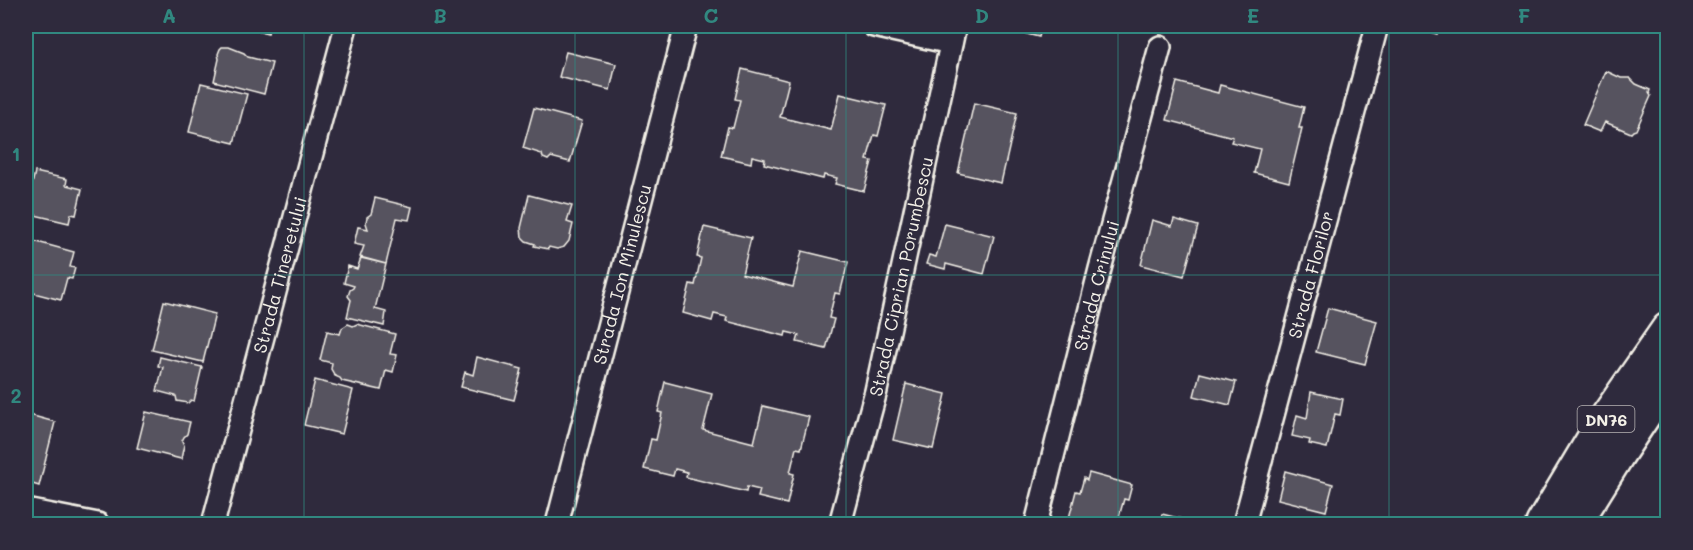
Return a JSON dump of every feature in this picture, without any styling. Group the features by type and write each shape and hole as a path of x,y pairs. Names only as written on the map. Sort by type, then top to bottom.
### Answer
{"main road":[{"name":"DN76","path":"1542,525 1604,422 1668,330"},
{"name":"DN76","path":"1574,525 1668,378"}],"street":[{"name":"Strada Tineretului","path":"213,525 346,26"},
{"name":"Strada Ion Minulescu","path":"557,525 687,26"},
{"path":"874,26 953,34"},
{"name":"Strada Florilor","path":"1244,525 1377,26"},
{"name":"Strada Ciprian Porumbescu","path":"840,525 876,391 953,34"},
{"name":"Strada Crinului","path":"1036,525 1100,269 1160,47"},
{"path":"26,510 98,525"}],"building":[{"path":"239,26 270,26 268,33"},
{"path":"995,26 1042,26 1039,37"},
{"path":"1423,26 1447,26 1446,31 1438,29 1437,34"},
{"path":"222,47 229,47 248,57 272,63 264,94 214,81 218,54"},
{"path":"566,52 616,64 610,90 559,77"},
{"path":"742,69 789,81 780,117 831,130 840,94 886,105 878,136 874,135 867,160 872,161 864,191 835,184 837,178 824,175 823,179 764,164 765,159 752,156 751,163 721,156 728,127 733,128 740,100 735,99"},
{"path":"1606,71 1621,78 1630,78 1636,84 1650,90 1651,96 1636,130 1631,133 1605,122 1600,132 1583,125"},
{"path":"1177,82 1218,93 1220,85 1304,107 1299,128 1302,128 1289,182 1254,173 1260,149 1231,142 1233,137 1167,120"},
{"path":"201,83 247,94 234,143 189,132"},
{"path":"974,103 1017,113 1001,183 958,173"},
{"path":"534,108 582,121 570,162 551,157 548,160 543,158 542,154 523,148"},
{"path":"35,172 67,179 66,185 82,189 76,215 71,214 69,223 26,213 26,200 28,201"},
{"path":"529,195 572,206 567,222 573,224 569,241 564,247 557,249 549,247 548,249 534,246 535,244 522,237 521,228"},
{"path":"375,198 412,207 409,220 397,218 386,264 360,257 364,246 354,244 358,227 368,229 367,217 371,214"},
{"path":"1174,219 1198,226 1184,276 1141,265 1152,220 1172,226"},
{"path":"945,224 994,236 984,274 946,264 945,269 926,264 929,255 936,257"},
{"path":"704,227 751,238 742,274 793,287 802,251 848,262 840,294 835,293 829,318 834,319 826,349 797,342 799,335 786,332 785,336 726,321 727,317 714,314 712,321 683,313 690,284 695,285 701,258 697,257"},
{"path":"26,239 74,252 70,267 75,268 72,279 67,278 61,300 26,291"},
{"path":"361,258 386,264 375,309 386,312 384,326 347,317 351,300 348,296 354,286 344,283 348,266 357,269"},
{"path":"164,301 215,314 203,362 152,350"},
{"path":"1328,308 1377,321 1365,364 1316,352"},
{"path":"348,324 353,326 357,324 395,334 390,354 397,355 393,372 386,370 381,390 342,381 331,369 332,363 320,360 327,331 340,334 342,328"},
{"path":"160,357 202,367 194,401 191,400 188,403 177,401 176,396 157,391 163,367 158,366"},
{"path":"477,357 522,369 514,400 461,387 465,372 473,375"},
{"path":"1200,373 1236,382 1230,405 1194,396"},
{"path":"315,380 353,390 342,434 304,425"},
{"path":"665,382 712,394 703,430 754,443 763,406 809,417 801,449 796,448 790,473 794,474 787,504 758,497 760,490 747,487 746,492 686,477 687,472 675,469 673,476 644,469 651,439 656,440 662,413 658,412"},
{"path":"906,384 946,394 933,449 893,440"},
{"path":"1311,392 1343,399 1340,415 1335,414 1327,448 1309,444 1310,440 1292,436 1297,415 1307,418"},
{"path":"146,412 190,422 187,434 182,441 184,445 181,459 137,448"},
{"path":"26,414 55,422 39,486 26,482"},
{"path":"1285,471 1333,484 1326,511 1278,499"},
{"path":"1089,473 1132,485 1128,500 1124,499 1117,524 1068,522 1076,491 1080,492 1084,478 1087,480"},
{"path":"1162,514 1202,524 1159,524"}]}
